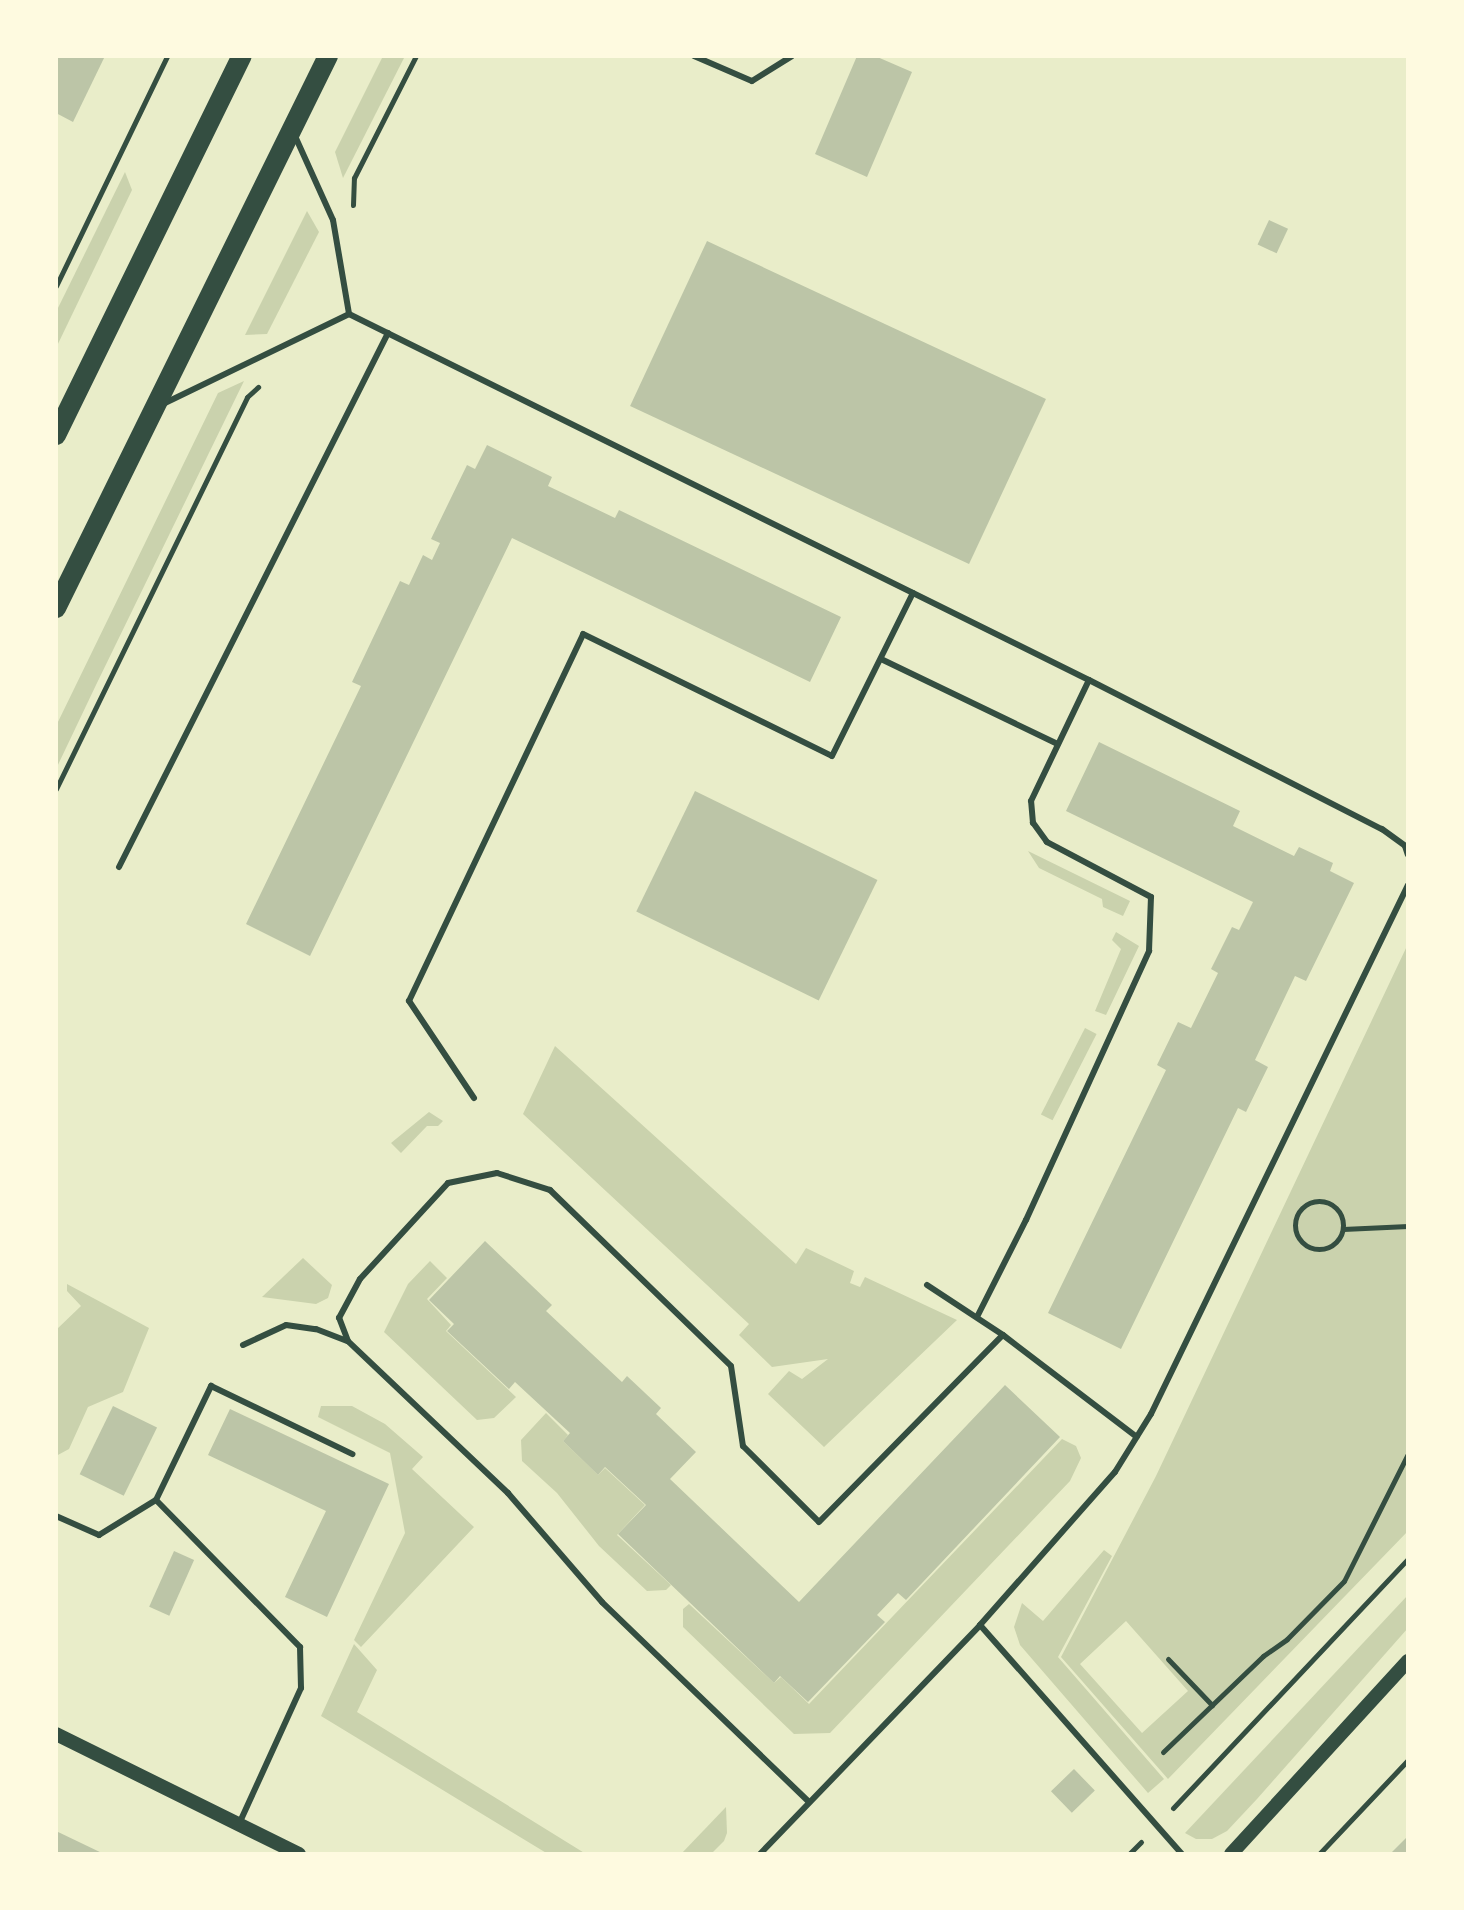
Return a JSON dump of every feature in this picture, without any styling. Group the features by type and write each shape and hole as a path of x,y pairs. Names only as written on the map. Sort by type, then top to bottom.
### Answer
{"main road":[{"path":"56,435 242,56"},
{"path":"56,608 328,56"}],"street":[{"path":"1231,1854 1408,1661"},
{"path":"56,1734 299,1854"}],"lane":[{"path":"694,56 752,81 792,56"},
{"path":"292,129 333,220 349,314"},
{"path":"349,314 1089,680 1382,829 1405,846 1408,855"},
{"path":"155,408 349,314"},
{"path":"119,867 388,333"},
{"path":"474,1098 409,1001 583,634 832,756 913,593"},
{"path":"881,659 1058,744"},
{"path":"977,1317 1026,1220 1149,951 1151,897 1047,842 1033,823 1031,801 1089,680"},
{"path":"760,1854 980,1625 1115,1472 1137,1437 1408,885"},
{"path":"348,1341 339,1318 360,1279 448,1183 497,1173 550,1190 731,1366 743,1446 819,1522 1003,1335"},
{"path":"927,1285 1003,1335 1137,1437"},
{"path":"243,1345 286,1325 316,1329 348,1341 508,1493 602,1602 808,1801"},
{"path":"56,1516 99,1535 156,1500 211,1386 352,1454"},
{"path":"156,1500 300,1647 301,1688 239,1824"},
{"path":"980,1625 1182,1854"}],"path":[{"path":"56,286 167,56"},
{"path":"353,208 354,178 416,56"},
{"path":"56,789 247,397 270,378"},
{"path":"1326,1202 1339,1211 1343,1229 1331,1246 1316,1249 1298,1235 1296,1220 1304,1206 1326,1202"},
{"path":"1343,1229 1408,1226"},
{"path":"1163,1752 1287,1639 1344,1581 1408,1454"},
{"path":"1129,1854 1408,1559"},
{"path":"1168,1659 1212,1705"},
{"path":"1319,1854 1408,1760"}],"green space":[{"path":"383,56 405,56 343,178 335,152"},
{"path":"125,172 132,190 56,348 56,312"},
{"path":"307,211 319,232 267,334 245,335"},
{"path":"244,381 56,769 56,726 218,393"},
{"path":"1028,851 1130,901 1123,916 1103,907 1102,899 1039,868"},
{"path":"1116,932 1139,946 1106,1015 1095,1011 1121,949 1112,940"},
{"path":"1407,946 1408,1531 1168,1779 1061,1657 1156,1476","holes":["1126,1621 1188,1691 1142,1733 1080,1664"]},
{"path":"1085,1028 1097,1034 1053,1120 1041,1114"},
{"path":"555,1046 796,1264 806,1248 854,1271 850,1283 860,1287 865,1277 957,1320 824,1447 768,1394 789,1371 802,1379 828,1359 772,1367 739,1335 749,1324 523,1114"},
{"path":"429,1112 443,1121 438,1126 427,1126 401,1153 391,1143"},
{"path":"303,1258 332,1285 328,1298 316,1304 262,1297"},
{"path":"430,1261 447,1278 427,1299 451,1325 446,1331 516,1397 494,1418 477,1420 384,1332 408,1284"},
{"path":"67,1284 149,1328 123,1392 88,1407 69,1449 56,1456 56,1330 81,1306 67,1291"},
{"path":"321,1406 352,1406 385,1424 423,1457 412,1469 474,1527 361,1647 354,1640 405,1533 390,1453 318,1417"},
{"path":"546,1413 568,1435 563,1441 598,1475 605,1468 645,1505 617,1535 671,1585 666,1590 647,1591 599,1546 557,1493 522,1461 521,1440"},
{"path":"1062,1439 1076,1446 1081,1458 1070,1481 830,1733 794,1734 683,1627 683,1609 689,1604 774,1683 781,1677 809,1704"},
{"path":"1104,1550 1112,1556 1058,1657 1164,1779 1148,1793 1020,1645 1014,1627 1022,1603 1043,1621"},
{"path":"1408,1595 1408,1628 1257,1799 1227,1831 1212,1839 1196,1839 1185,1833"},
{"path":"354,1644 377,1670 357,1712 586,1854 548,1854 321,1716"},
{"path":"726,1807 727,1833 724,1841 711,1854 681,1854"}],"building":[{"path":"56,56 105,56 73,122 56,113"},
{"path":"857,56 875,56 912,72 867,177 815,154"},
{"path":"1269,220 1288,229 1277,253 1258,244"},
{"path":"707,241 1046,399 969,564 630,406"},
{"path":"487,445 552,477 548,486 615,518 619,510 841,617 810,682 512,538 310,956 246,924 361,686 352,682 400,581 409,585 423,555 432,560 440,543 431,539 467,465 475,469"},
{"path":"1099,742 1240,811 1233,826 1294,856 1299,847 1333,863 1330,871 1354,883 1306,981 1295,976 1255,1060 1268,1067 1246,1112 1238,1108 1121,1349 1048,1313 1166,1070 1157,1065 1178,1022 1191,1028 1218,973 1211,969 1232,927 1239,930 1253,902 1066,811"},
{"path":"695,791 877,880 819,1000 636,911"},
{"path":"485,1241 552,1305 546,1311 622,1382 627,1376 661,1408 656,1414 696,1452 670,1479 799,1602 1005,1385 1060,1437 906,1600 898,1593 877,1615 885,1622 808,1702 780,1676 774,1683 618,1534 646,1505 605,1467 598,1475 563,1441 570,1433 515,1382 509,1389 447,1331 454,1324 429,1300"},
{"path":"113,1406 157,1427 124,1496 80,1474"},
{"path":"230,1409 389,1484 327,1617 285,1597 326,1511 208,1455"},
{"path":"174,1551 194,1560 169,1616 149,1607"},
{"path":"1074,1769 1095,1791 1072,1813 1051,1791"},
{"path":"56,1831 104,1854 56,1854"},
{"path":"1408,1836 1408,1854 1390,1854"}]}
